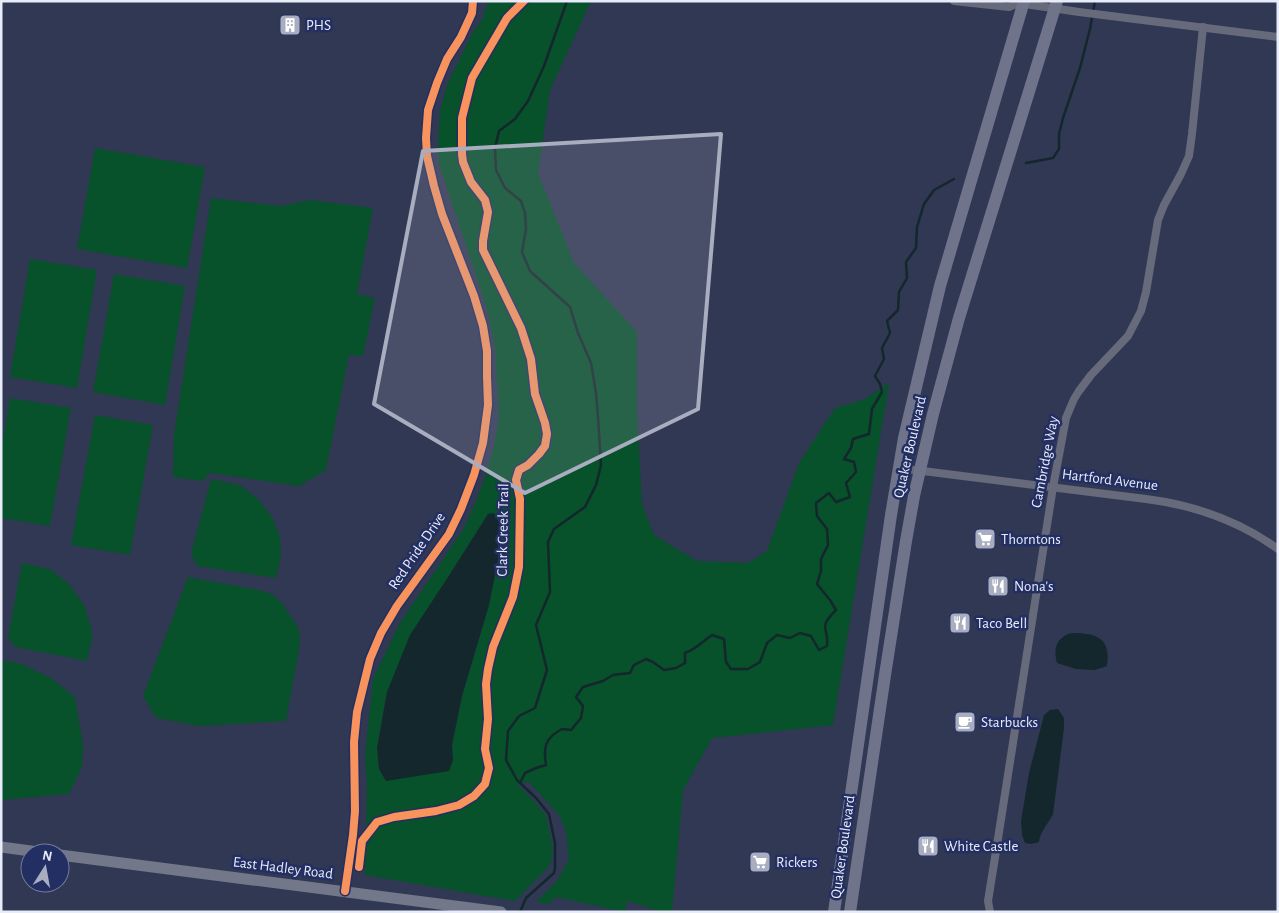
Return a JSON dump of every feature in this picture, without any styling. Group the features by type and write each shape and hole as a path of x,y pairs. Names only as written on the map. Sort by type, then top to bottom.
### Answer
{"main road":[{"name":"Quaker Boulevard","path":"834,912 886,544 914,391 940,286 1021,3"},
{"name":"Quaker Boulevard","path":"850,912 897,598 920,471 959,318 1055,5"},
{"path":"827,912 839,877"}],"street":[{"name":"Red Pride Drive","path":"345,891 355,812 354,742 357,712 370,659 397,606 449,534 465,500 483,442 488,405 488,376 483,326 474,296 442,214 427,156 426,138 428,110 437,83 447,58 472,13 474,1"},
{"path":"954,1 1009,7 1021,3 1055,5 1079,12 1278,37"},
{"name":"Cambridge Way","path":"990,912 988,901 1053,487 1066,418 1074,399 1084,383 1128,336 1141,311 1158,220 1164,204 1182,174 1189,156 1202,27"},
{"name":"Hartford Avenue","path":"899,468 1180,504 1231,521 1278,549"},
{"path":"1,847 20,850"},
{"name":"East Hadley Road","path":"70,856 498,911"},
{"name":"Cambridge Way","path":"982,912 988,901"}],"highlighted area":[{"path":"721,134 698,409 525,493 374,404 423,151"}],"green space":[{"path":"488,1 591,1 550,90 538,173 574,263 637,332 637,412 642,504 654,535 697,561 748,563 767,551 799,463 835,408 863,400 889,383 833,725 712,738 683,790 672,912 663,912 627,901 625,912 556,897 549,904 536,902 557,881 569,859 566,831 559,815 529,782 517,784 546,816 552,844 552,859 547,869 515,901 365,875 367,785 365,756 373,679 400,623 464,528 485,477 494,447 499,416 495,347 487,309 439,164 438,147 440,111 447,85 473,32 483,18","holes":["488,514 489,605 462,696 452,745 453,760 379,769 377,748 387,692 450,574"]},
{"path":"95,148 205,167 187,268 77,249"},
{"path":"211,198 281,206 311,200 373,208 357,294 375,298 363,356 349,355 326,470 299,486 210,473 203,481 173,477 174,435"},
{"path":"30,259 97,270 77,388 10,377"},
{"path":"114,274 185,286 165,405 93,392"},
{"path":"10,398 71,408 50,526 1,518 1,452"},
{"path":"95,415 153,425 130,555 71,545"},
{"path":"211,479 240,485 258,499 272,517 280,537 281,556 276,578 197,566 191,554"},
{"path":"22,563 50,569 69,584 84,605 91,627 92,638 87,661 15,647 8,637"},
{"path":"188,577 259,590 272,594 282,603 299,629 300,644 286,721 200,726 156,718 143,696"},
{"path":"1,660 22,664 51,678 75,697 83,745 82,767 69,794 1,800"}],"shaded area":[{"path":"494,513 500,524 498,560 489,605 462,696 452,745 453,760 449,771 386,781 379,769 377,748 387,692 410,635 488,514"},
{"path":"1072,633 1089,634 1100,639 1107,649 1107,666 1095,670 1076,669 1057,663 1055,653 1057,644 1062,637"},
{"path":"1058,709 1064,718 1064,728 1053,814 1039,842 1025,843 1022,835 1021,821 1029,773 1044,715 1050,710"}],"waterway":[{"path":"520,912 526,898 554,873 555,843 549,814 517,780 506,760 508,731 519,716 535,708 547,670 536,625 550,592 548,542 554,529 585,507 596,485 601,465 596,393 591,363 578,333 570,307 530,271 522,252 526,229 525,213 521,201 505,188 496,170 495,148 499,131 515,119 528,101 544,66 567,1"},
{"path":"1026,163 1053,158 1059,149 1059,134 1080,68 1095,1"},
{"path":"520,783 525,773 546,765 545,748 552,736 562,729 571,730 581,718 583,706 576,697 583,687 603,681 613,675 630,673 634,665 646,659 664,670 676,668 685,663 685,653 712,635 724,639 726,662 731,669 748,669 760,662 767,643 777,635 790,638 800,633 811,636 819,650 827,646 825,624 836,610 817,584 821,571 821,559 828,545 827,529 817,516 816,503 829,493 836,502 850,497 846,483 856,472 854,462 844,459 851,448 853,439 869,434 872,409 882,392 875,376 884,359 882,348 890,333 887,321 898,310 899,292 907,278 906,262 916,248 917,227 924,204 934,190 954,179"}],"cycle path":[{"path":"345,891 355,811 354,742 357,712 370,659 381,633 397,606 449,534 474,475 483,443 488,405 487,351 483,326 474,296 442,214 427,156 426,138 428,110 437,83 447,59 461,37 472,13 473,1"},
{"name":"Clark Creek Trail","path":"359,867 362,841 377,822 459,805 474,796 485,784 489,768 485,749 488,719 486,684 488,669 493,647 513,597 519,567 520,499 516,480 519,470 528,465 545,446 547,434 535,394 531,359 521,328 483,250 488,212 485,200 471,182 463,162 462,118 472,78 507,18 524,1"}],"place":[{"name":"PHS","path":"290,25"},
{"name":"Thorntons","path":"985,539"},
{"name":"Nona's","path":"998,586"},
{"name":"Taco Bell","path":"960,623"},
{"name":"Starbucks","path":"965,722"},
{"name":"White Castle","path":"928,846"},
{"name":"Rickers","path":"760,862"}]}
